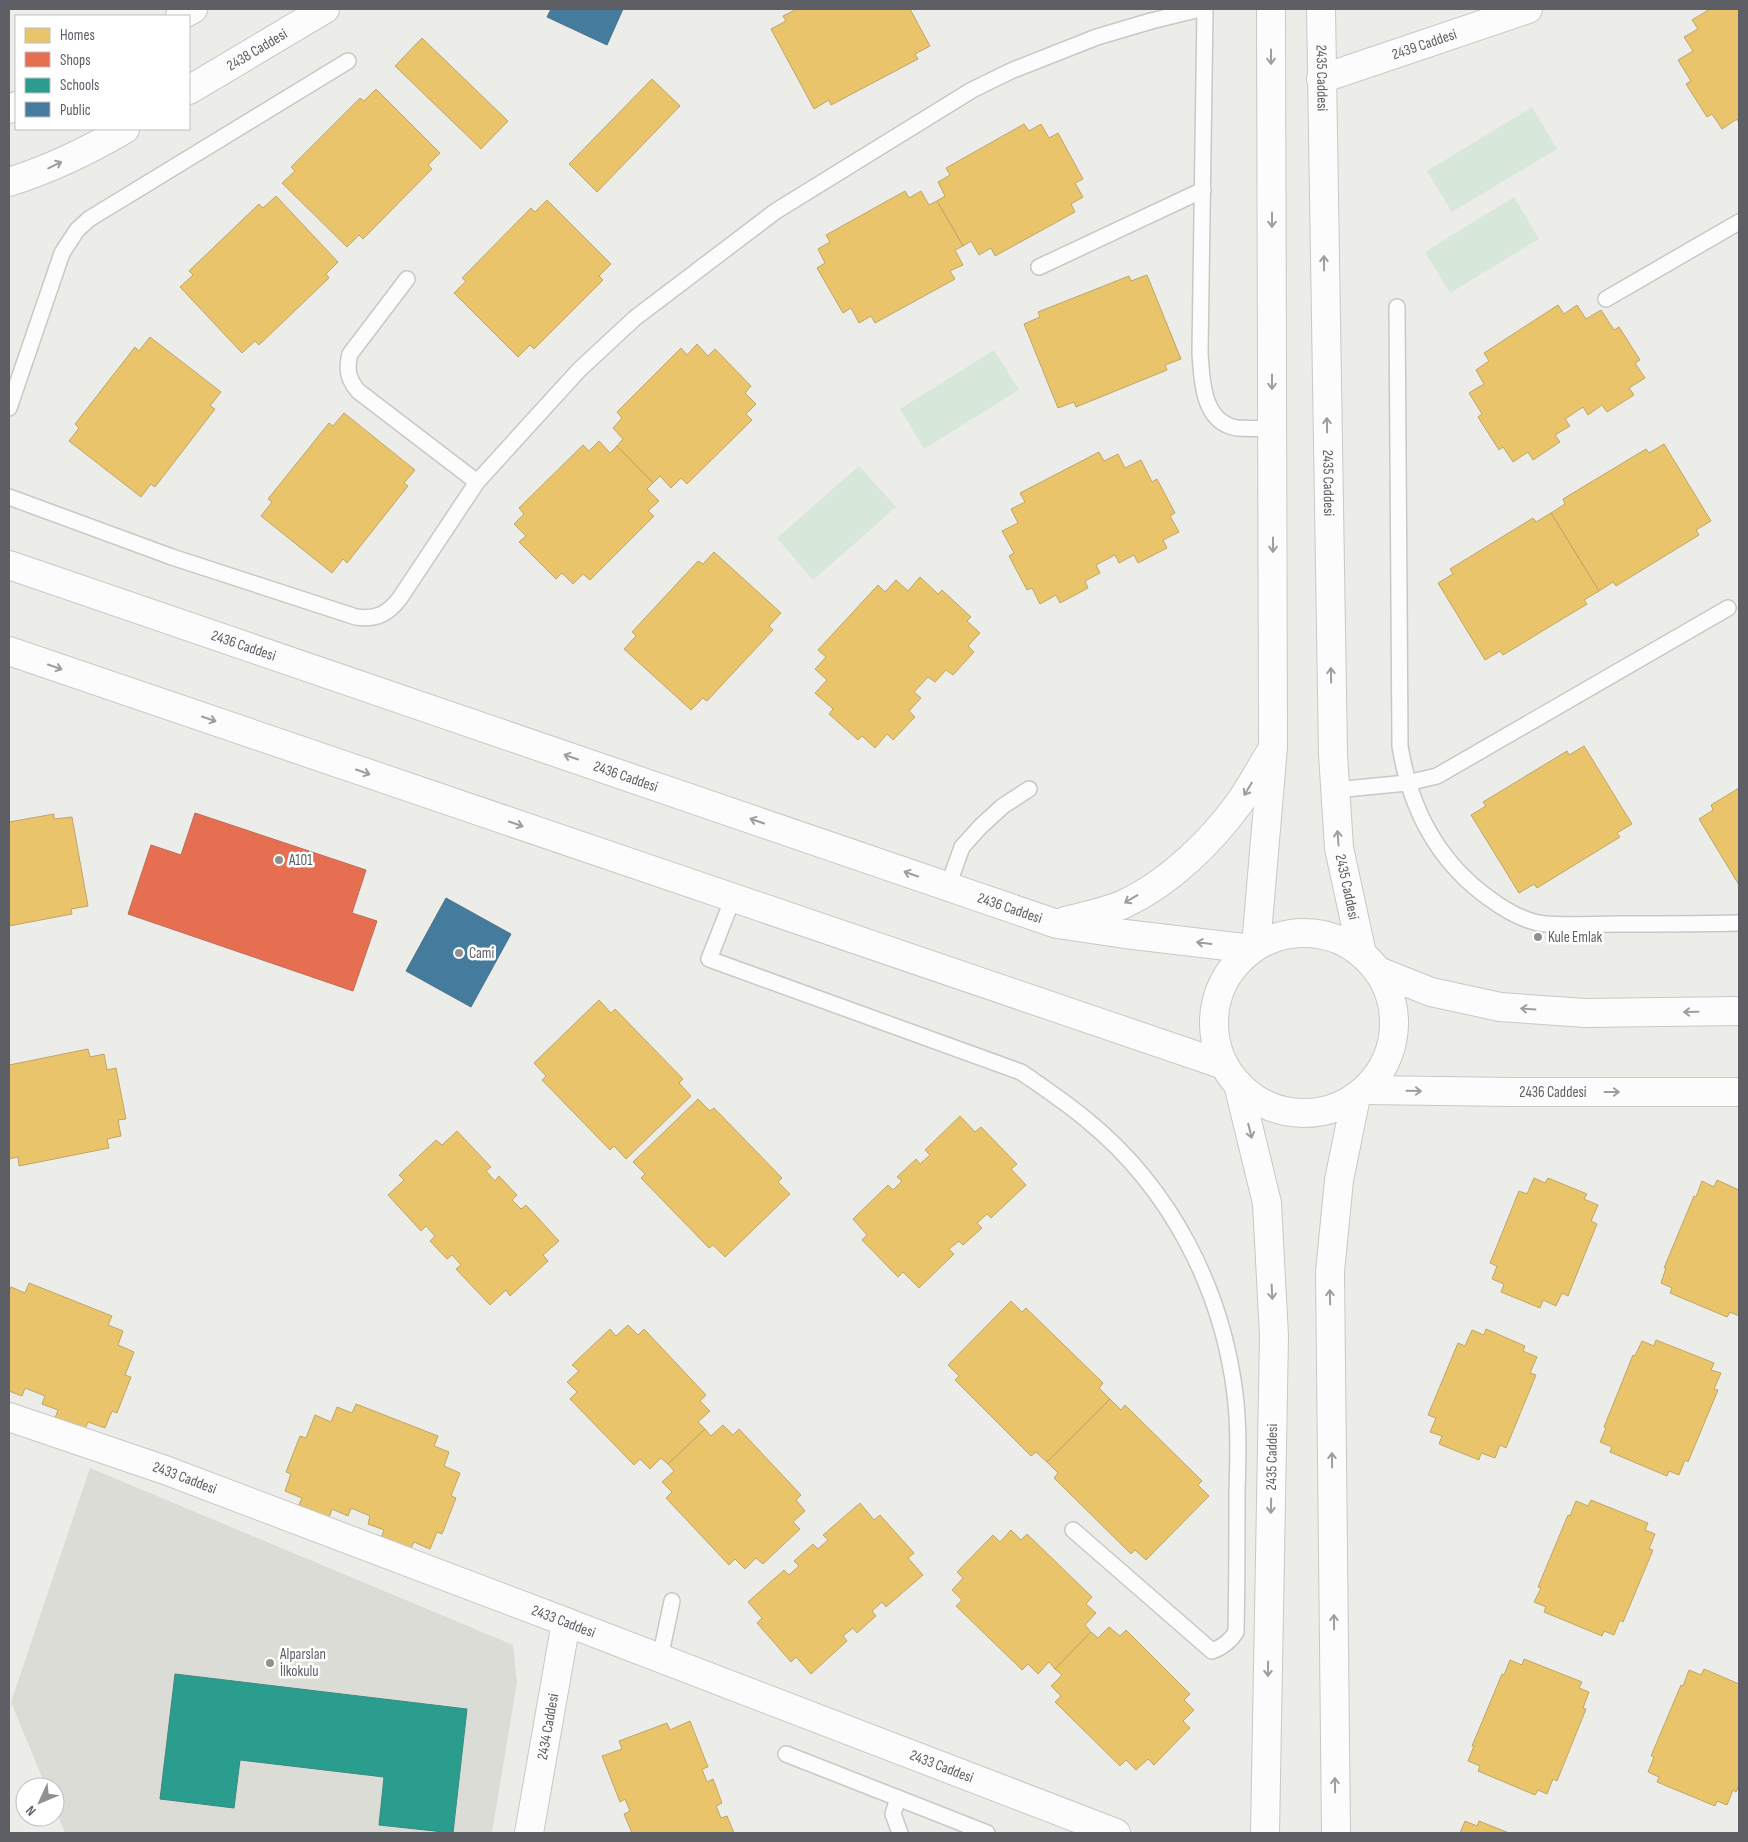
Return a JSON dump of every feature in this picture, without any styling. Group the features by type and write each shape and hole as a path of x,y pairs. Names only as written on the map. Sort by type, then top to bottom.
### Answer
{"street":[{"path":"182,15 193,9"},
{"name":"2438 Caddesi","path":"190,89 325,9"},
{"path":"1254,948 1273,747 1271,9"},
{"name":"2435 Caddesi","path":"1321,9 1320,79 1333,754 1339,848 1370,963"},
{"name":"2439 Caddesi","path":"1320,79 1528,9"},
{"path":"9,182 42,171 102,143 123,130"},
{"name":"2436 Caddesi","path":"9,565 1057,924 1134,935 1254,948"},
{"path":"9,651 732,898 1231,1074"},
{"path":"1057,924 1123,904 1159,882 1191,857 1241,801 1273,747"},
{"name":"2435 Caddesi","path":"1231,1074 1256,1099 1266,1105 1300,1114 1335,1108 1361,1094 1380,1072 1388,1056 1393,1039 1394,1015 1389,993 1370,963 1353,947 1332,938 1311,933 1282,936 1254,948 1235,965 1228,975 1217,1002 1214,1031 1220,1054 1231,1074 1267,1203 1274,1336 1265,1833"},
{"path":"1370,963 1431,992 1500,1007 1585,1013 1739,1011"},
{"name":"2436 Caddesi","path":"1361,1094 1739,1092"},
{"name":"2435 Caddesi","path":"1336,1833 1330,1272 1338,1180 1361,1094"},
{"name":"2433 Caddesi","path":"9,1417 165,1470 1116,1833"},
{"name":"2434 Caddesi","path":"529,1833 566,1622"}],"lane":[{"path":"9,498 172,557 356,617 374,618 393,608 477,482 579,370 635,318 776,212 972,90 997,78 1055,52 1097,37 1200,9"},
{"path":"1205,9 1200,353 1203,389 1206,400 1212,410 1228,424 1236,428 1272,428"},
{"path":"9,408 62,253 77,230 89,219 348,61"},
{"path":"1039,267 1202,190"},
{"path":"1606,299 1739,222"},
{"path":"407,279 350,354 347,365 348,375 358,391 477,482"},
{"path":"1397,307 1400,746 1407,783 1425,827 1448,862 1484,895 1508,911 1544,924 1739,923"},
{"path":"1335,790 1407,783 1437,776 1728,608"},
{"path":"948,886 962,847 981,826 1028,789"},
{"path":"732,898 709,959 1021,1072 1089,1122 1119,1150 1166,1208 1192,1250 1208,1285 1220,1321 1230,1358 1235,1396 1238,1433 1236,1632 1232,1640 1212,1651 1073,1530"},
{"path":"660,1658 672,1601"},
{"path":"786,1754 987,1833"},
{"path":"898,1798 893,1814 900,1833"}],"shaded area":[{"name":"Alparslan İlkokulu","path":"90,1468 513,1645 517,1682 492,1833 65,1833 63,1827 65,1827 65,1777 42,1777 11,1702"}],"green space":[{"path":"1532,107 1557,149 1452,212 1427,171"},
{"path":"1514,197 1539,239 1450,293 1425,252"},
{"path":"994,350 1019,390 924,449 900,409"},
{"path":"859,466 896,507 813,580 777,538"}],"building: Homes":[{"path":"797,9 910,9 930,46 915,54 918,59 831,105 829,100 814,109 771,29 786,21 783,16"},
{"path":"1710,9 1739,9 1739,123 1737,119 1722,129 1712,114 1707,117 1686,84 1691,81 1678,60 1693,51 1684,37 1698,29 1692,20"},
{"path":"422,38 508,121 481,149 395,66"},
{"path":"652,79 680,106 597,192 569,164"},
{"path":"376,89 440,153 428,165 432,169 363,239 359,235 347,247 282,183 295,171 291,167 360,98 364,101"},
{"path":"1024,124 1029,131 1041,124 1049,138 1058,133 1083,179 1075,183 1083,197 1071,204 1075,212 995,256 991,248 979,255 971,241 963,246 937,201 945,196 938,182 950,175 946,168"},
{"path":"905,191 909,198 921,191 929,205 937,201 963,246 955,250 963,265 950,271 955,279 875,323 871,316 859,323 851,308 843,313 817,268 825,263 818,249 830,242 826,235"},
{"path":"276,196 338,262 326,274 329,278 259,345 255,341 242,353 180,287 193,275 189,271 259,204 263,208"},
{"path":"547,200 611,264 599,276 603,280 534,349 530,345 518,357 454,293 466,281 462,278 531,208 535,212"},
{"path":"1147,275 1181,359 1165,365 1167,370 1076,407 1074,402 1058,408 1024,324 1040,317 1038,312 1129,276 1131,281"},
{"path":"1558,305 1564,314 1577,305 1586,319 1601,310 1614,330 1619,327 1640,360 1635,363 1645,378 1629,388 1634,395 1607,412 1602,405 1588,415 1583,407 1565,419 1570,426 1555,435 1560,442 1533,460 1528,452 1513,462 1503,447 1499,450 1478,417 1482,414 1469,393 1484,384 1476,370 1489,361 1484,353"},
{"path":"150,337 221,392 210,406 215,409 155,487 151,484 141,497 69,441 79,428 75,424 135,347 139,351"},
{"path":"697,344 708,356 715,349 751,386 745,393 756,404 746,414 752,420 687,484 681,478 671,488 660,476 653,483 617,446 623,439 613,428 622,418 617,412 681,348 687,355"},
{"path":"344,413 415,470 404,483 408,486 347,563 343,559 332,573 261,516 272,502 268,499 329,423 333,426"},
{"path":"599,441 610,453 617,446 653,483 647,489 659,501 648,511 654,516 590,580 583,574 573,584 562,573 556,579 519,542 526,536 514,524 524,514 519,508 583,445 589,451"},
{"path":"1664,444 1711,521 1696,530 1699,535 1616,586 1613,582 1599,591 1551,513 1565,504 1563,499 1646,449 1649,453"},
{"path":"1099,452 1104,461 1118,454 1125,468 1141,460 1152,482 1157,479 1175,513 1170,516 1179,532 1163,540 1167,548 1138,563 1134,555 1119,563 1115,555 1096,565 1100,573 1085,581 1088,588 1060,603 1056,595 1040,604 1032,588 1027,590 1009,556 1014,553 1002,531 1018,523 1011,509 1025,502 1020,493"},
{"path":"1551,513 1599,591 1584,600 1587,604 1503,655 1500,651 1485,660 1438,583 1453,574 1450,569 1533,518 1536,522"},
{"path":"714,552 781,613 769,626 773,630 707,701 703,698 691,710 624,649 636,636 632,632 698,561 703,564"},
{"path":"920,577 938,594 942,590 971,617 967,621 980,633 968,646 974,652 953,675 946,670 935,682 928,677 914,692 921,698 909,711 915,717 893,740 887,734 875,748 862,736 858,740 829,714 833,709 815,693 827,680 815,669 826,657 818,650 878,585 885,592 896,580 908,591"},
{"path":"1584,746 1632,824 1617,833 1620,837 1537,888 1534,884 1519,893 1471,815 1486,806 1483,802 1567,751 1569,755"},
{"path":"1739,788 1739,885 1699,819 1713,810 1711,805"},
{"path":"54,814 54,819 72,817 88,906 71,909 72,914 9,926 9,822"},
{"path":"599,1000 611,1013 615,1009 683,1079 679,1083 691,1096 626,1159 614,1146 610,1150 542,1080 546,1076 534,1063"},
{"path":"88,1049 90,1057 104,1054 107,1070 116,1068 126,1119 118,1120 121,1136 107,1139 109,1148 19,1166 18,1157 9,1159 9,1065"},
{"path":"698,1099 710,1111 714,1108 782,1178 778,1182 790,1194 725,1257 713,1245 709,1248 641,1178 645,1174 633,1162"},
{"path":"960,1116 975,1132 981,1127 1017,1164 1011,1169 1026,1185 991,1218 987,1214 977,1223 982,1228 963,1245 959,1241 949,1249 954,1254 919,1288 903,1272 898,1277 862,1240 867,1235 853,1219 888,1185 893,1190 902,1181 897,1177 916,1159 920,1164 930,1155 925,1150"},
{"path":"457,1131 491,1167 486,1171 495,1181 499,1176 517,1195 512,1200 521,1209 526,1205 559,1241 543,1255 548,1261 510,1296 506,1290 490,1305 456,1269 461,1265 452,1255 447,1259 430,1241 435,1236 426,1226 421,1231 388,1195 404,1180 399,1175 436,1140 442,1145"},
{"path":"1534,1178 1545,1183 1548,1178 1587,1194 1584,1199 1598,1205 1591,1221 1597,1224 1568,1296 1562,1293 1556,1306 1543,1300 1540,1308 1501,1292 1504,1284 1492,1279 1497,1266 1490,1263 1519,1191 1527,1194"},
{"path":"1717,1180 1739,1190 1739,1316 1730,1312 1727,1317 1670,1293 1672,1288 1661,1283 1666,1268 1664,1268 1702,1181 1714,1187"},
{"path":"29,1283 112,1316 108,1325 123,1331 118,1345 134,1352 125,1375 131,1377 117,1413 112,1411 105,1428 88,1422 85,1429 55,1418 58,1410 42,1404 45,1396 25,1388 22,1396 9,1391 9,1292 11,1287 25,1293"},
{"path":"1011,1301 1022,1312 1026,1308 1103,1383 1099,1388 1110,1399 1047,1462 1036,1452 1031,1456 955,1380 959,1376 948,1365"},
{"path":"628,1325 638,1335 644,1329 706,1395 700,1401 710,1411 698,1422 705,1429 668,1464 661,1458 650,1469 640,1459 634,1465 570,1399 577,1392 567,1382 579,1371 572,1365 610,1329 616,1336"},
{"path":"1486,1329 1525,1346 1523,1351 1537,1357 1530,1373 1536,1375 1506,1448 1500,1445 1495,1458 1481,1453 1479,1460 1439,1444 1442,1436 1430,1432 1436,1418 1428,1415 1458,1343 1465,1346 1472,1330 1484,1335"},
{"path":"1656,1340 1714,1363 1711,1370 1721,1373 1714,1389 1718,1390 1688,1462 1685,1460 1679,1475 1669,1471 1667,1476 1610,1452 1612,1447 1600,1442 1606,1428 1604,1427 1633,1355 1635,1356 1642,1341 1654,1346"},
{"path":"1110,1399 1121,1410 1125,1405 1202,1481 1198,1485 1209,1496 1146,1560 1135,1550 1131,1554 1054,1478 1058,1473 1047,1462"},
{"path":"356,1404 438,1436 434,1446 449,1452 444,1466 460,1473 451,1496 456,1498 442,1534 437,1532 430,1549 414,1542 410,1550 381,1538 384,1530 368,1524 370,1516 351,1508 348,1516 332,1509 329,1518 299,1505 302,1498 285,1491 291,1474 286,1472 300,1436 306,1438 315,1415 331,1422 337,1407 352,1413"},
{"path":"723,1425 733,1435 739,1429 801,1495 796,1500 805,1511 793,1522 800,1529 763,1564 756,1558 745,1569 735,1559 729,1565 666,1498 672,1492 662,1482 674,1471 668,1464 705,1429 711,1436"},
{"path":"1591,1500 1648,1523 1645,1530 1655,1534 1649,1549 1653,1550 1623,1622 1620,1620 1614,1635 1604,1631 1602,1636 1544,1612 1546,1607 1534,1602 1541,1588 1538,1587 1568,1515 1570,1516 1576,1501 1588,1506"},
{"path":"860,1503 874,1520 880,1515 914,1553 908,1558 923,1575 886,1607 882,1602 872,1611 876,1616 857,1633 853,1628 843,1636 847,1641 811,1674 796,1657 791,1662 757,1623 762,1618 748,1602 784,1570 789,1575 799,1566 794,1561 813,1544 818,1549 828,1540 823,1535"},
{"path":"1011,1530 1021,1540 1027,1534 1092,1597 1086,1604 1096,1613 1085,1625 1091,1632 1055,1669 1049,1662 1038,1674 1028,1664 1022,1670 956,1606 962,1600 952,1590 963,1578 957,1572 993,1535 1000,1542"},
{"path":"1109,1627 1120,1636 1126,1630 1190,1694 1184,1700 1194,1710 1183,1721 1190,1728 1154,1765 1148,1759 1136,1770 1126,1760 1120,1766 1055,1702 1061,1696 1051,1686 1062,1675 1055,1669 1091,1632 1098,1638"},
{"path":"1524,1659 1582,1682 1579,1688 1589,1692 1583,1708 1586,1709 1557,1781 1553,1779 1547,1794 1538,1790 1535,1795 1478,1771 1480,1766 1468,1761 1474,1746 1472,1746 1502,1674 1504,1675 1510,1660 1522,1665"},
{"path":"1704,1669 1739,1684 1739,1785 1736,1792 1733,1790 1727,1805 1717,1801 1715,1806 1657,1782 1659,1777 1648,1772 1654,1757 1651,1756 1689,1670 1701,1675"},
{"path":"690,1721 708,1767 702,1769 707,1782 713,1779 722,1803 716,1806 721,1818 727,1816 734,1833 632,1833 624,1814 630,1811 625,1799 620,1802 602,1756 622,1749 619,1741 667,1723 670,1730"},
{"path":"1465,1821 1477,1826 1479,1821 1509,1833 1460,1833"}],"building: Shops":[{"path":"195,813 366,870 352,913 377,921 353,991 128,914 151,845 181,855"}],"building: Schools":[{"path":"175,1674 467,1709 453,1833 379,1825 384,1777 240,1760 234,1808 160,1799"}],"building: Public":[{"path":"551,9 623,9 607,45 547,17"},
{"name":"Cami","path":"446,898 511,934 471,1007 406,971"}],"place":[{"name":"A101","path":"279,860"},
{"name":"Kule Emlak","path":"1538,937"},
{"name":"Cami","path":"459,953"},
{"name":"Alparslan İlkokulu","path":"270,1663"}]}
